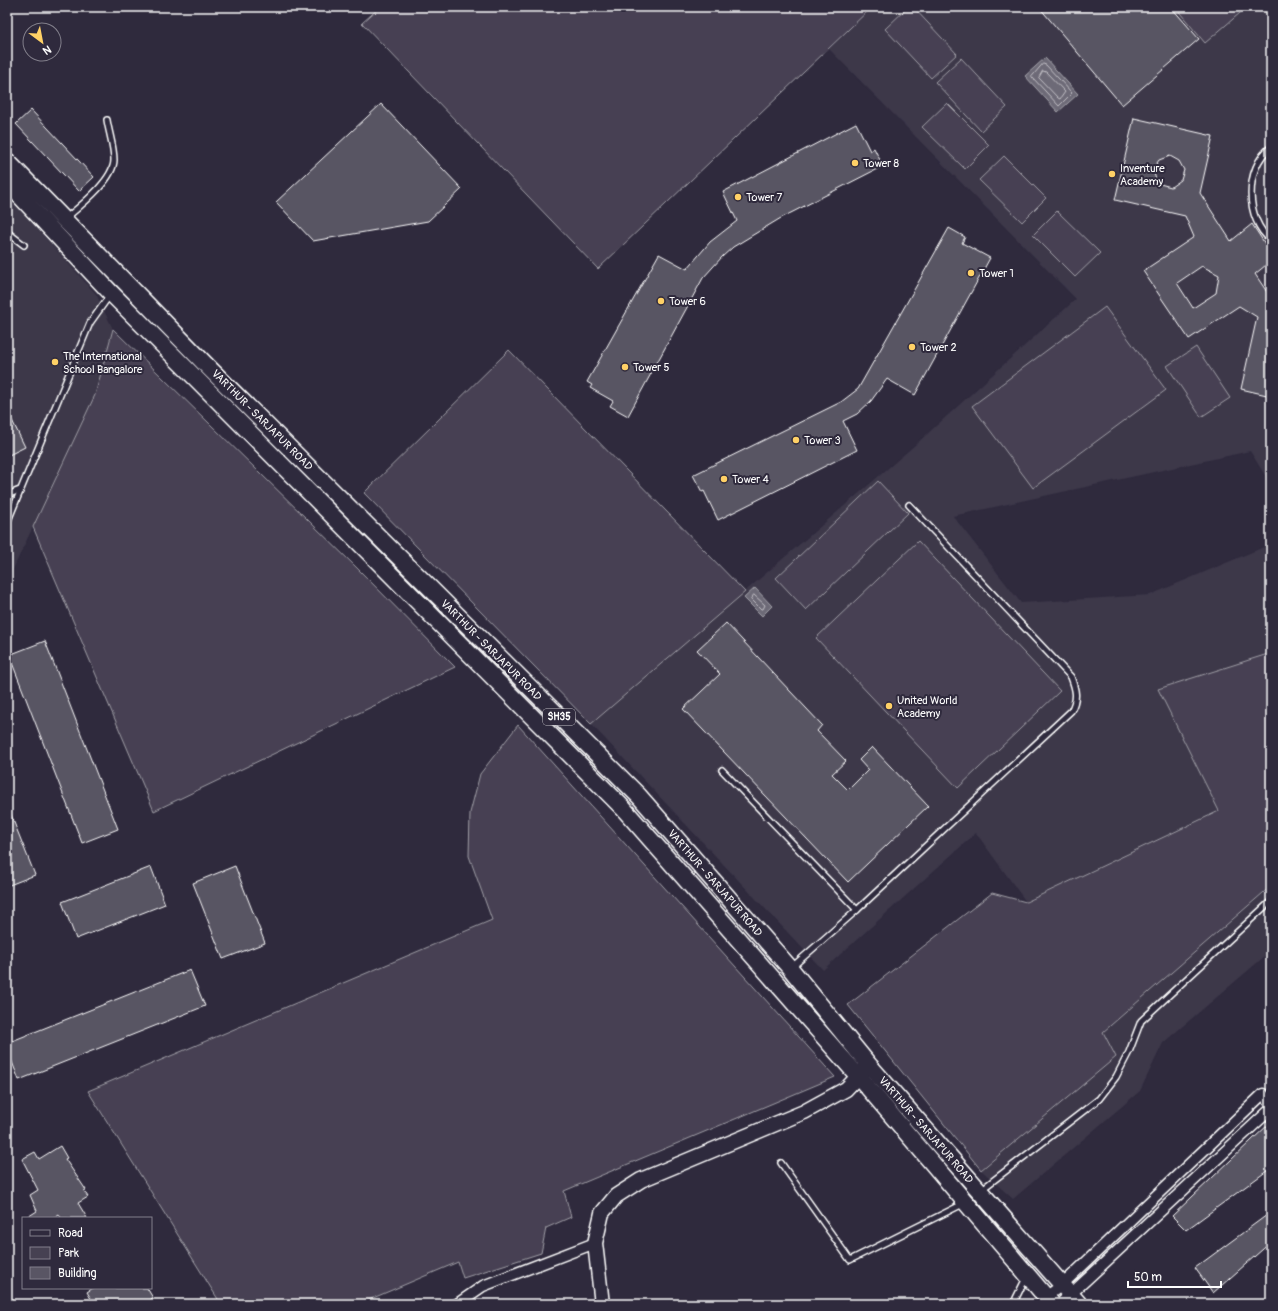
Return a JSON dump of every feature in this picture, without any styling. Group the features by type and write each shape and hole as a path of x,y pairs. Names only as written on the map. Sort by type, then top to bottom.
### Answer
{"main road":[{"name":"VARTHUR - SARJAPUR ROAD","path":"7,161 455,614 639,796 790,968 864,1071 966,1202 1028,1275 1062,1298"},
{"name":"VARTHUR - SARJAPUR ROAD","path":"7,182 111,293 623,808 864,1071 980,1191 1062,1298"}],"street":[{"path":"602,1304 595,1242 602,1213 616,1196 642,1180 804,1112 846,1089 864,1071"},
{"path":"1062,1298 1111,1238 1263,1094 1271,1104"},
{"path":"1062,1298 1121,1248 1271,1109"},
{"path":"1111,1238 1121,1248"},
{"path":"457,1304 483,1286 595,1242"}],"lane":[{"path":"64,220 88,200 110,174 114,161 107,120"},
{"path":"1271,147 1260,161 1252,182 1254,215 1264,235 1271,240"},
{"path":"7,232 24,245"},
{"path":"7,523 90,323 111,293"},
{"path":"7,495 20,490"},
{"path":"790,968 857,910 1071,711 1076,701 1076,690 1071,677 910,505"},
{"path":"722,770 857,910"},
{"path":"980,1191 1099,1099 1116,1077 1129,1052 1141,1021 1271,901"},
{"path":"780,1164 850,1260 966,1202"},
{"path":"1016,1304 1018,1291 1028,1275"}],"shaded area":[{"path":"872,7 1271,7 1271,485 1250,451 953,516 1021,603 1150,595 1271,544 1271,653 1158,689 1219,811 1026,902 976,833 823,970 591,724 915,445 1076,299 829,49"},
{"name":"The International School Bangalore","path":"7,195 96,294 113,329 95,395 7,582"},
{"path":"1271,886 1271,951 1163,1043 1140,1091 1013,1199 981,1170 1115,1057 1103,1032"}],"green space":[{"path":"380,7 872,7 598,269 362,23"},
{"path":"908,7 913,7 957,54 931,78 885,29"},
{"path":"1175,7 1247,7 1205,43"},
{"path":"961,58 1007,107 981,131 935,82"},
{"path":"947,103 989,145 965,169 922,127"},
{"path":"1004,156 1046,198 1022,222 979,180"},
{"path":"1057,211 1100,253 1075,277 1033,235"},
{"path":"1105,307 1166,390 1033,488 972,406"},
{"path":"113,329 357,568 455,667 154,811 33,527 95,395"},
{"path":"1196,347 1230,398 1201,417 1167,366"},
{"path":"509,350 745,592 591,724 364,493"},
{"path":"878,481 908,513 806,610 776,578"},
{"path":"918,541 1060,691 958,788 816,638"},
{"path":"1271,653 1271,886 1103,1032 1116,1057 981,1170 848,1005 992,893 1026,902 1219,811 1158,689"},
{"path":"518,725 835,1077 564,1191 571,1217 546,1228 541,1253 463,1278 458,1262 359,1304 221,1304 88,1091 492,920 469,856 470,813 480,774"}],"water":[{"path":"1045,58 1078,94 1058,112 1025,76"},
{"path":"755,588 772,606 762,616 744,598"}],"building":[{"path":"1039,7 1171,7 1199,39 1122,105"},
{"path":"381,104 462,189 428,221 313,241 276,202"},
{"path":"31,110 94,177 79,191 16,124"},
{"path":"1134,118 1213,136 1200,193 1231,241 1252,224 1271,253 1271,261 1255,274 1271,298 1271,396 1241,389 1257,317 1239,306 1189,339 1143,271 1194,237 1185,216 1115,200","holes":["1170,156 1179,161 1184,170 1181,180 1171,187 1160,184 1156,180 1153,169 1159,160","1202,266 1219,275 1216,293 1193,308 1177,283"]},
{"path":"856,123 870,151 874,148 883,166 781,218 733,247 722,257 703,278 628,416 610,406 613,401 590,388 592,385 587,382 659,254 687,269 710,242 737,221 723,192"},
{"path":"949,228 965,237 962,243 990,258 915,395 887,379 871,401 857,414 843,421 857,450 718,520 704,491 702,492 693,475 841,402 858,389"},
{"path":"7,410 25,447 7,456"},
{"path":"726,623 822,725 817,731 846,761 832,774 848,790 868,770 859,760 872,747 928,806 848,882 683,709 720,674 697,650"},
{"path":"45,641 118,829 82,843 9,655"},
{"path":"7,805 35,875 7,886"},
{"path":"235,866 265,943 223,959 193,883"},
{"path":"151,867 165,904 76,939 62,902"},
{"path":"190,970 205,1006 19,1080 7,1049 7,1043"},
{"path":"1271,1122 1271,1168 1186,1230 1172,1216"},
{"path":"60,1146 67,1158 65,1159 86,1190 84,1191 88,1197 78,1203 86,1217 60,1217 59,1214 54,1217 28,1217 37,1211 30,1195 38,1190 22,1159 35,1152 39,1159"},
{"path":"1271,1212 1271,1242 1213,1293 1195,1268"},
{"path":"92,1289 148,1289 153,1298 151,1299 154,1304 94,1304 87,1292"}],"place":[{"name":"Tower 8","path":"855,163"},
{"name":"Inventure Academy","path":"1112,174"},
{"name":"Tower 7","path":"738,197"},
{"name":"Tower 1","path":"971,273"},
{"name":"Tower 6","path":"661,301"},
{"name":"Tower 2","path":"912,347"},
{"name":"The International School Bangalore","path":"55,362"},
{"name":"Tower 5","path":"625,367"},
{"name":"Tower 3","path":"796,440"},
{"name":"Tower 4","path":"724,479"},
{"name":"United World Academy","path":"889,706"}]}
